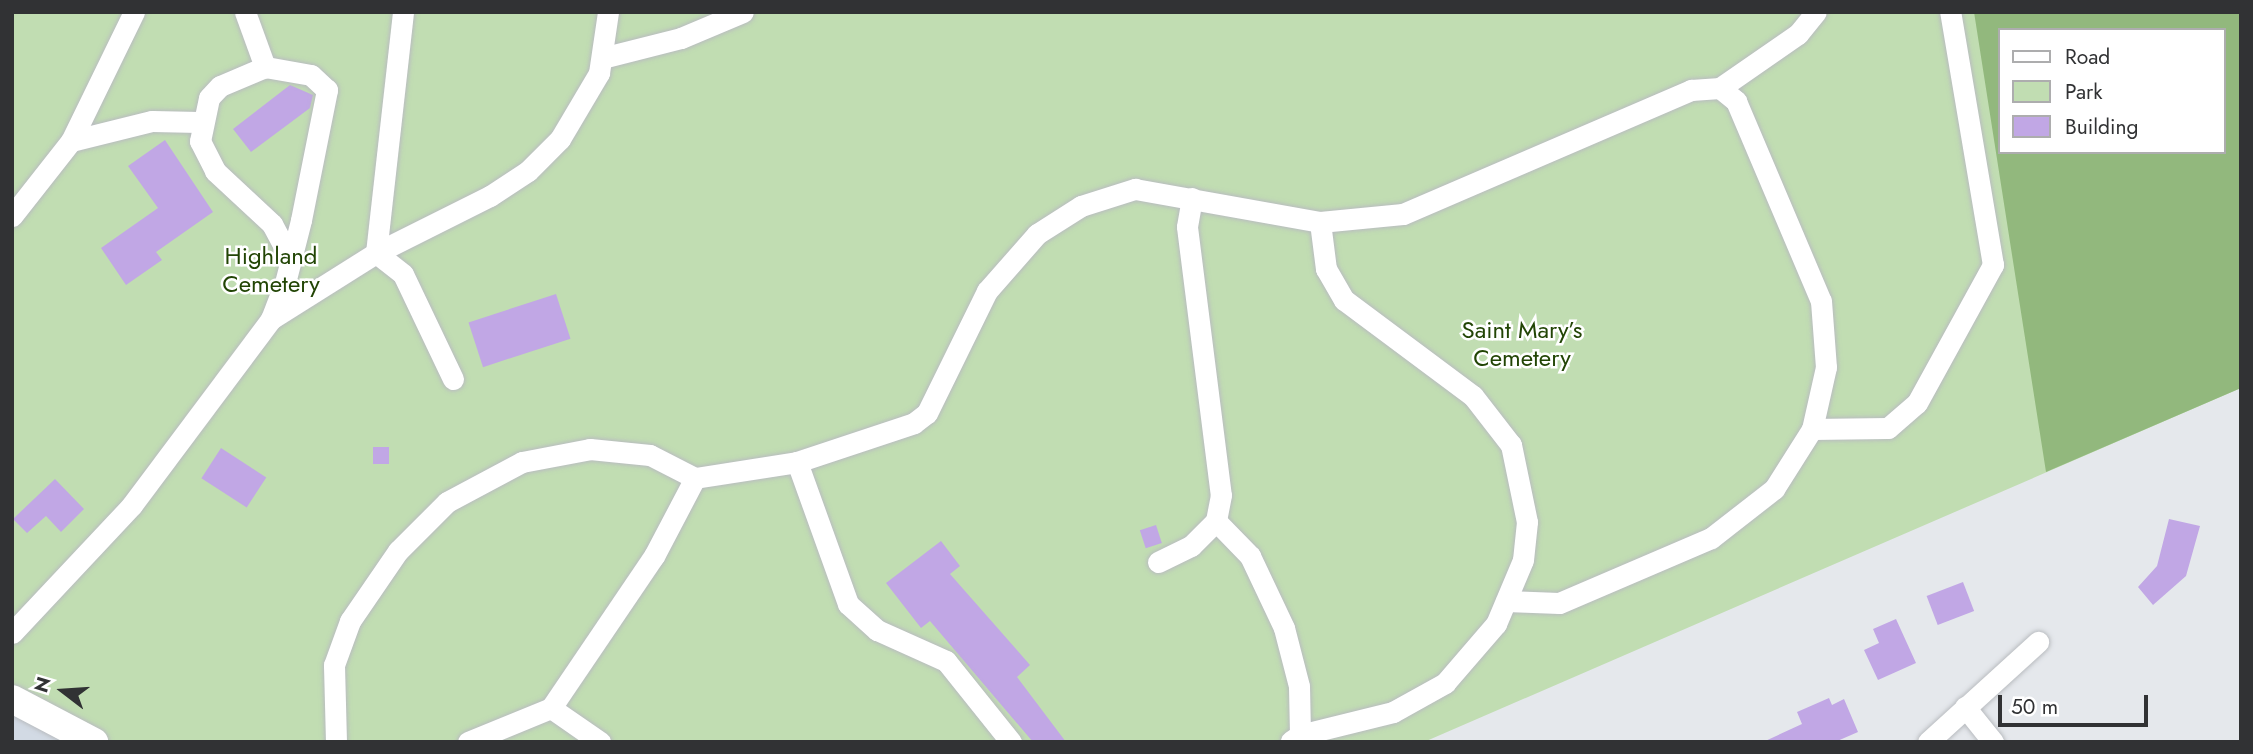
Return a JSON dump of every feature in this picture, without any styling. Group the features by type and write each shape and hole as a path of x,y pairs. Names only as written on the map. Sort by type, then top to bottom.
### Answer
{"main road":[{"path":"12,699 94,742"}],"street":[{"path":"12,216 71,141 135,12"},
{"path":"245,12 265,68"},
{"path":"376,253 403,12"},
{"path":"271,319 376,253 528,171 586,99 602,58 608,12"},
{"path":"602,58 681,38 743,12"},
{"path":"336,742 334,665 350,621 398,551 447,502 522,462 590,449 650,455 695,478 797,463 914,424 927,413 987,290 1037,234 1081,206 1135,189 1320,222 1404,214 1691,90 1720,88 1798,34 1816,12"},
{"path":"1812,429 1888,428 1917,403 1993,265 1950,12"},
{"path":"12,633 132,505 271,319 291,259 327,90 311,75 265,68 220,86 200,122 205,157 272,223 291,259"},
{"path":"1506,601 1559,603 1711,538 1774,489 1812,429 1826,367 1821,301 1736,101 1720,88"},
{"path":"71,141 152,121 200,122"},
{"path":"1158,562 1191,546 1216,521 1221,495 1187,227 1192,198"},
{"path":"1216,521 1250,556 1269,589 1298,686 1295,738 1422,699 1484,643 1523,561 1527,522 1511,444 1473,396 1344,300 1326,269 1320,222"},
{"path":"376,253 403,274 453,379"},
{"path":"797,463 848,604 877,630 946,661 1011,742"},
{"path":"468,742 551,708 654,556 695,478"},
{"path":"1928,742 2038,642"},
{"path":"551,708 600,742"},
{"path":"1965,708 1993,742"}],"shaded area":[{"path":"12,699 94,742 12,742"}],"green space":[{"name":"Saint Mary’s Cemetery","path":"12,12 2241,12 2241,388 1424,742 94,742 12,699"},
{"path":"1974,12 2241,12 2241,388 2046,472"}],"building":[{"path":"290,85 313,95 310,108 251,152 233,129"},
{"path":"165,140 213,212 156,252 162,260 126,285 101,248 158,208 128,166"},
{"path":"556,294 571,339 483,367 469,322"},
{"path":"373,447 389,447 389,464 373,464"},
{"path":"221,448 266,477 247,508 201,478"},
{"path":"55,479 84,509 61,532 46,516 27,533 13,519"},
{"path":"2169,519 2200,526 2186,576 2153,605 2138,587 2157,566"},
{"path":"1156,525 1162,543 1146,548 1140,530"},
{"path":"941,541 960,566 950,574 1030,665 1017,677 1066,742 1033,742 930,621 921,628 886,583"},
{"path":"1963,582 1974,611 1938,625 1927,596"},
{"path":"1896,619 1916,663 1878,680 1864,650 1879,643 1873,629"},
{"path":"1829,698 1832,705 1844,699 1858,732 1835,742 1763,742 1802,724 1797,712"}],"park label":[{"name":"Highland Cemetery","path":"271,270"}]}
